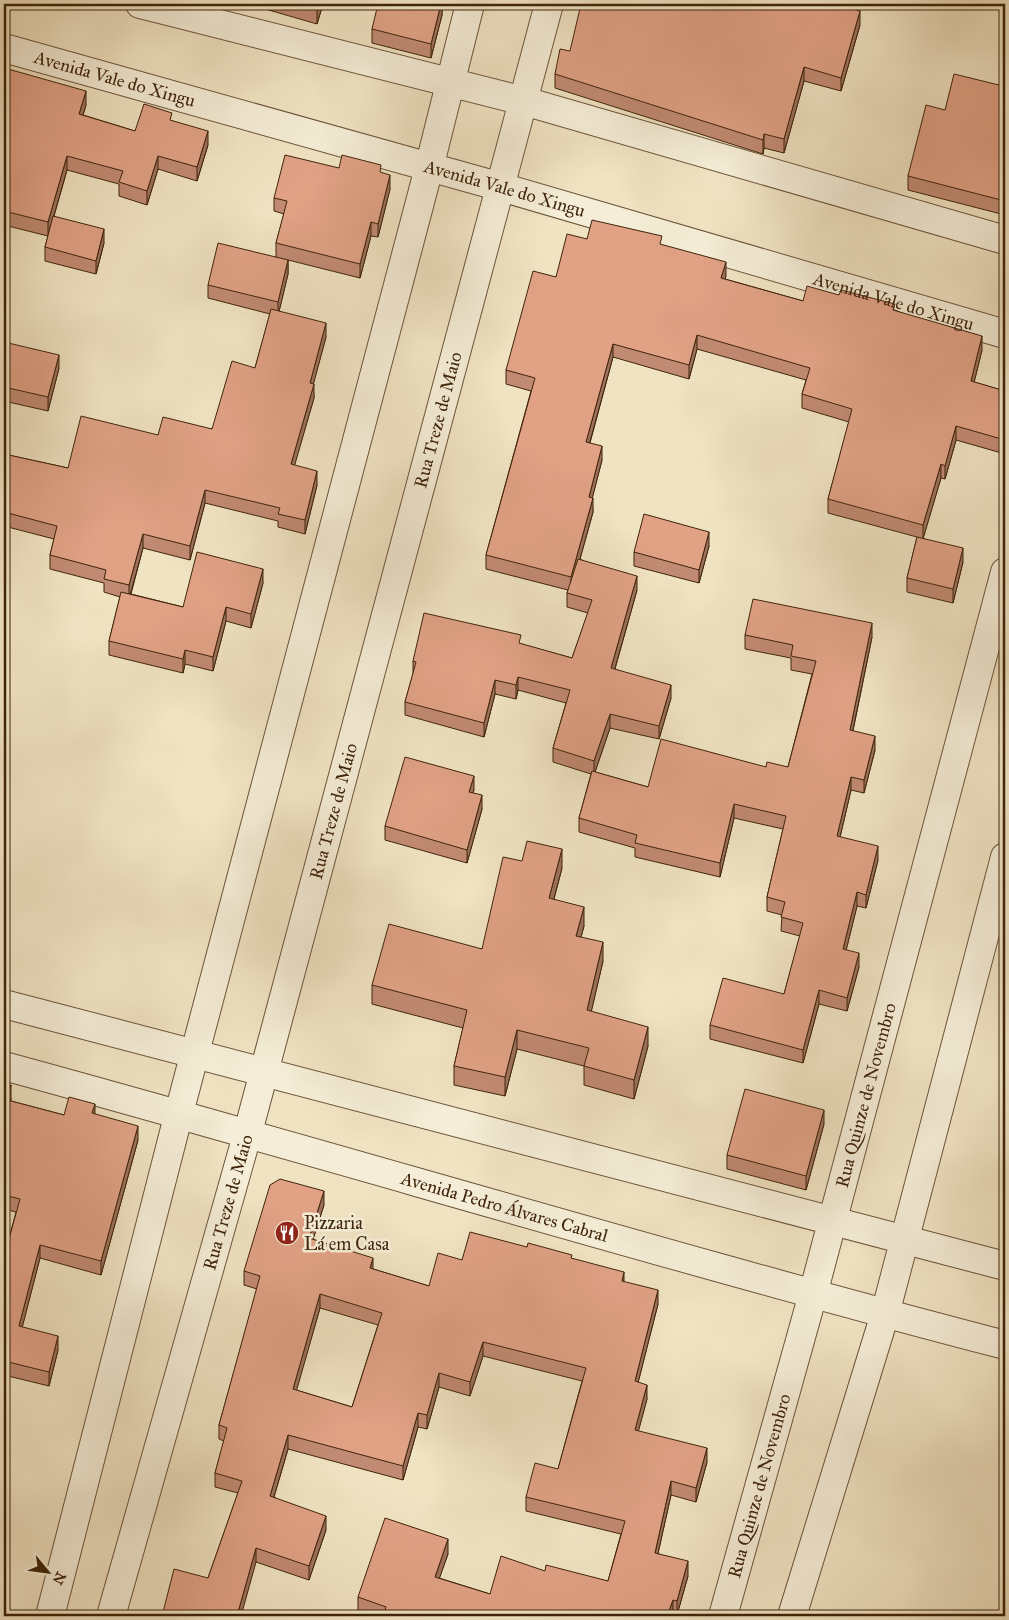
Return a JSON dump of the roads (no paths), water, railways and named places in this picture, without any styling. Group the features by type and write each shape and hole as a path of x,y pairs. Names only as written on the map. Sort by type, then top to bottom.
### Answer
{"street":[{"path":"140,4 524,101 1005,240"},
{"path":"50,1616 179,1113 429,168 449,81 470,4"},
{"name":"Rua Treze de Maio","path":"111,1616 248,1132 549,4"},
{"name":"Avenida Vale do Xingu","path":"4,48 501,187 1005,334"},
{"name":"Rua Quinze de Novembro","path":"724,1616 813,1294 1005,572"},
{"path":"792,1616 885,1314 1005,857"},
{"path":"4,1004 1005,1266"},
{"name":"Avenida Pedro Álvares Cabral","path":"4,1066 248,1132 813,1294 1005,1345"}],"place":[{"name":"Pizzaria Lá em Casa","path":"287,1233"}]}
